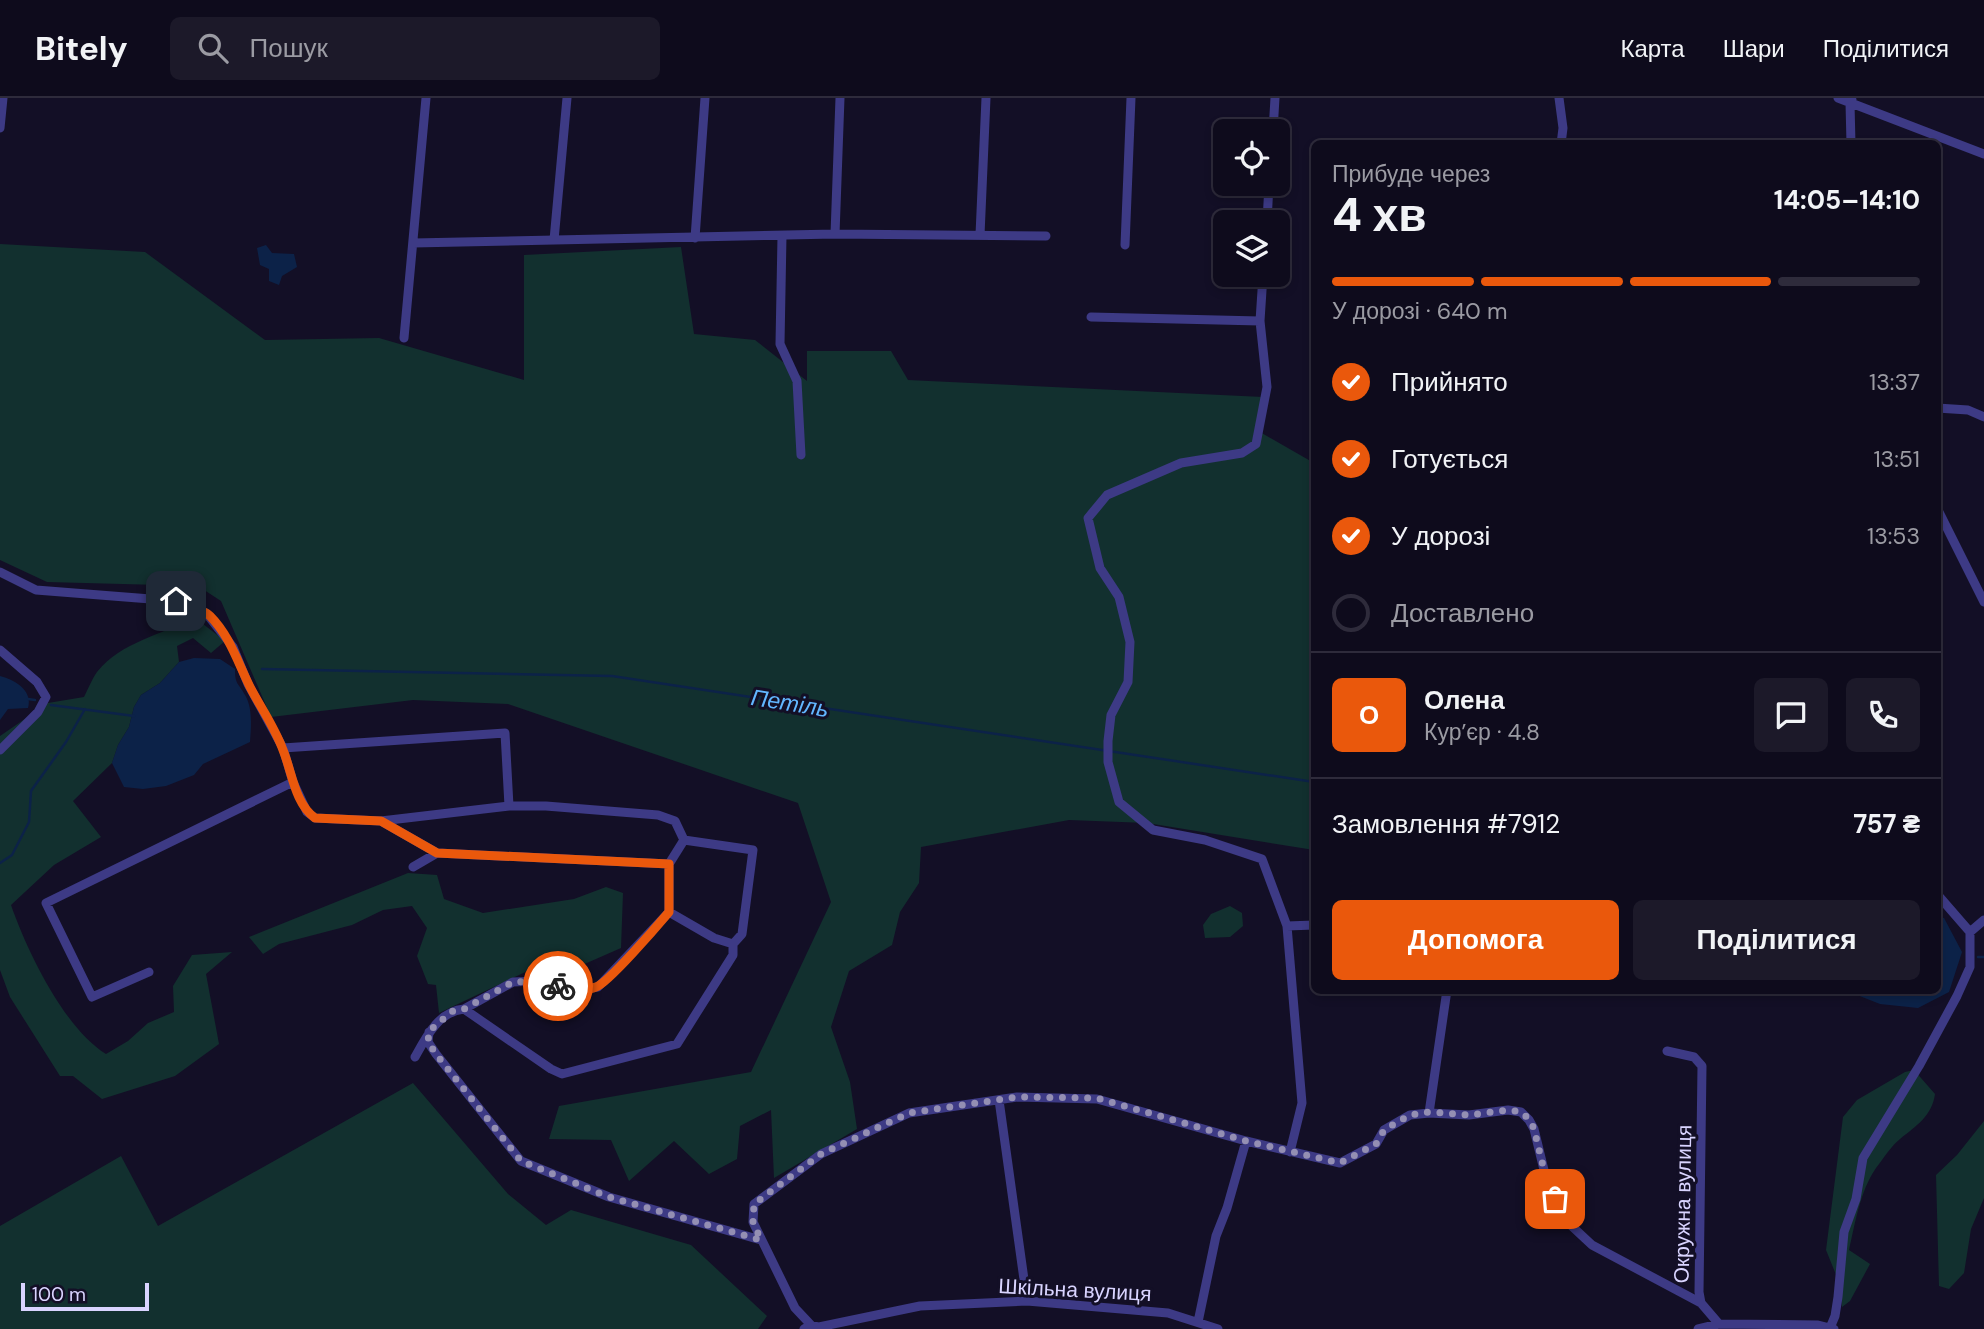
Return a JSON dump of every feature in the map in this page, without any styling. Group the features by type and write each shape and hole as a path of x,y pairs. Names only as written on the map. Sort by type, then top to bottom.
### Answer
{"street":[{"path":"0,128 3,98"},
{"path":"404,338 426,98"},
{"path":"554,240 567,98"},
{"path":"695,238 705,98"},
{"path":"835,234 840,98"},
{"path":"980,234 986,98"},
{"path":"1125,245 1131,98"},
{"path":"1274,119 1275,98"},
{"path":"1559,98 1563,128 1561,140"},
{"path":"1838,98 1852,101 1984,154"},
{"path":"1851,140 1852,101"},
{"path":"413,243 835,234 1046,236"},
{"path":"782,236 780,344 797,381 801,455"},
{"path":"1262,287 1260,321 1267,387 1256,444 1242,453 1181,463 1107,495 1088,518 1100,568 1119,597 1130,642 1128,682 1111,715 1108,741 1108,762 1119,802 1153,830 1205,840 1262,859 1287,926 1302,1103 1290,1152"},
{"path":"1091,317 1260,321"},
{"path":"1941,408 1968,410 1984,417"},
{"path":"1941,516 1984,602"},
{"path":"0,572 36,590 176,601 212,617 233,647 248,684 283,748 293,782 307,812 315,818 381,821 509,806 546,806 658,815 676,821 684,840"},
{"path":"0,650 37,682 46,697 38,712 0,750"},
{"path":"283,748 505,733 509,806"},
{"path":"149,972 92,997 46,903 293,782"},
{"path":"381,821 437,853 669,864"},
{"path":"415,1057 429,1031 454,1010 464,1009 513,982 535,981 578,990 598,987 669,912 669,864 684,840"},
{"path":"464,1009 562,1074 677,1044 733,955 733,944 742,934 753,850 684,840"},
{"path":"413,867 437,853"},
{"path":"1698,1329 1719,1324 1744,1327 1818,1325 1832,1329 1839,1297 1844,1232 1856,1199 1863,1158 1919,1066 1970,967 1970,932 1941,899"},
{"path":"669,912 714,938 733,944"},
{"path":"1970,932 1984,920"},
{"path":"1287,926 1311,925"},
{"path":"1429,1112 1446,994"},
{"path":"429,1031 428,1042 436,1054 521,1161 609,1197 761,1240 808,1327"},
{"name":"Окружна вулиця","path":"1668,1051 1694,1057 1702,1066 1701,1303"},
{"name":"Окружна вулиця","path":"761,1240 753,1222 754,1204 821,1154 909,1113 1017,1097 1097,1098 1246,1141 1340,1163 1376,1144 1384,1130 1410,1115 1429,1112 1469,1115 1508,1110 1521,1112 1530,1120 1544,1170 1562,1217 1592,1245 1701,1303"},
{"path":"999,1100 1027,1301"},
{"path":"1198,1322 1216,1236 1246,1141"},
{"name":"Шкільна вулиця","path":"808,1327 920,1306 1027,1301 1168,1313 1218,1329"},
{"path":"1701,1303 1719,1324"}],"green space":[{"path":"0,244 145,252 265,340 379,338 524,380 524,255 681,247 694,334 755,340 807,381 807,351 891,351 908,380 1263,397 1260,432 1311,461 1311,850 1147,823 1069,820 921,847 919,883 900,912 892,945 849,971 831,1027 850,1082 857,1129 774,1178 771,1110 740,1126 737,1159 709,1174 674,1141 629,1181 611,1140 549,1139 559,1106 751,1072 831,902 798,803 508,704 413,700 271,717 221,601 198,586 47,582 0,560"},
{"path":"194,617 225,641 211,653 193,638 177,646 179,662 160,683 141,695 112,763 73,801 101,837 54,865 11,905 37,966 62,1008 91,1042 106,1054 128,1041 148,1023 174,1012 173,986 192,955 232,952 206,974 219,1044 175,1076 102,1099 73,1076 60,1076 10,997 0,970 0,736 48,703 84,697 97,672 118,653"},
{"path":"408,873 437,875 444,899 483,913 574,899 606,887 623,893 621,948 580,966 538,966 439,1013 436,985 428,984 417,956 427,928 412,906 383,910 352,925 279,944 263,954 249,937"},
{"path":"1230,906 1242,913 1243,926 1230,937 1205,938 1203,925 1211,914"},
{"path":"1914,1070 1935,1094 1933,1102 1922,1120 1890,1149 1870,1177 1849,1250 1870,1264 1850,1301 1842,1307 1841,1287 1826,1250 1843,1117 1857,1100 1905,1072"},
{"path":"413,1083 508,1194 546,1225 571,1210 691,1245 767,1316 758,1329 0,1329 0,1226 121,1156 158,1226"},
{"path":"1984,1121 1984,1198 1971,1229 1964,1273 1949,1289 1939,1286 1936,1175 1957,1155"}],"water":[{"path":"266,245 272,253 294,254 297,267 282,276 279,285 269,281 269,269 260,265 257,248"},
{"path":"194,658 220,659 235,669 236,681 249,706 250,742 203,764 194,775 166,786 143,789 124,787 112,763 118,745 129,727 134,707 141,695 160,683 179,662"},
{"path":"0,676 22,687 29,702 28,708 8,709 0,720"},
{"path":"1941,917 1944,918 1962,952 1949,992 1918,1008 1880,1004 1855,994 1941,994"}],"waterway":[{"name":"Петіль","path":"262,669 612,676 1311,782"},
{"name":"Петіль","path":"28,699 35,700"},
{"name":"Петіль","path":"51,705 134,716"},
{"name":"Петіль","path":"0,863 12,855 29,822 31,791 66,742 85,709"},
{"name":"Петіль","path":"1978,957 1984,957"}],"way so far":[{"path":"558,986 535,981 513,982 464,1009 454,1010 429,1031 428,1042 521,1161 609,1197 761,1240 753,1222 754,1204 821,1154 909,1113 1017,1097 1097,1098 1246,1141 1340,1163 1376,1144 1384,1130 1410,1115 1429,1112 1469,1115 1508,1110 1521,1112 1530,1120 1534,1129 1544,1170 1555,1199"}],"route":[{"path":"176,601 212,617 233,647 248,684 283,748 293,782 307,812 315,818 381,821 437,853 669,864 669,912 598,987 578,990 558,986"}]}
